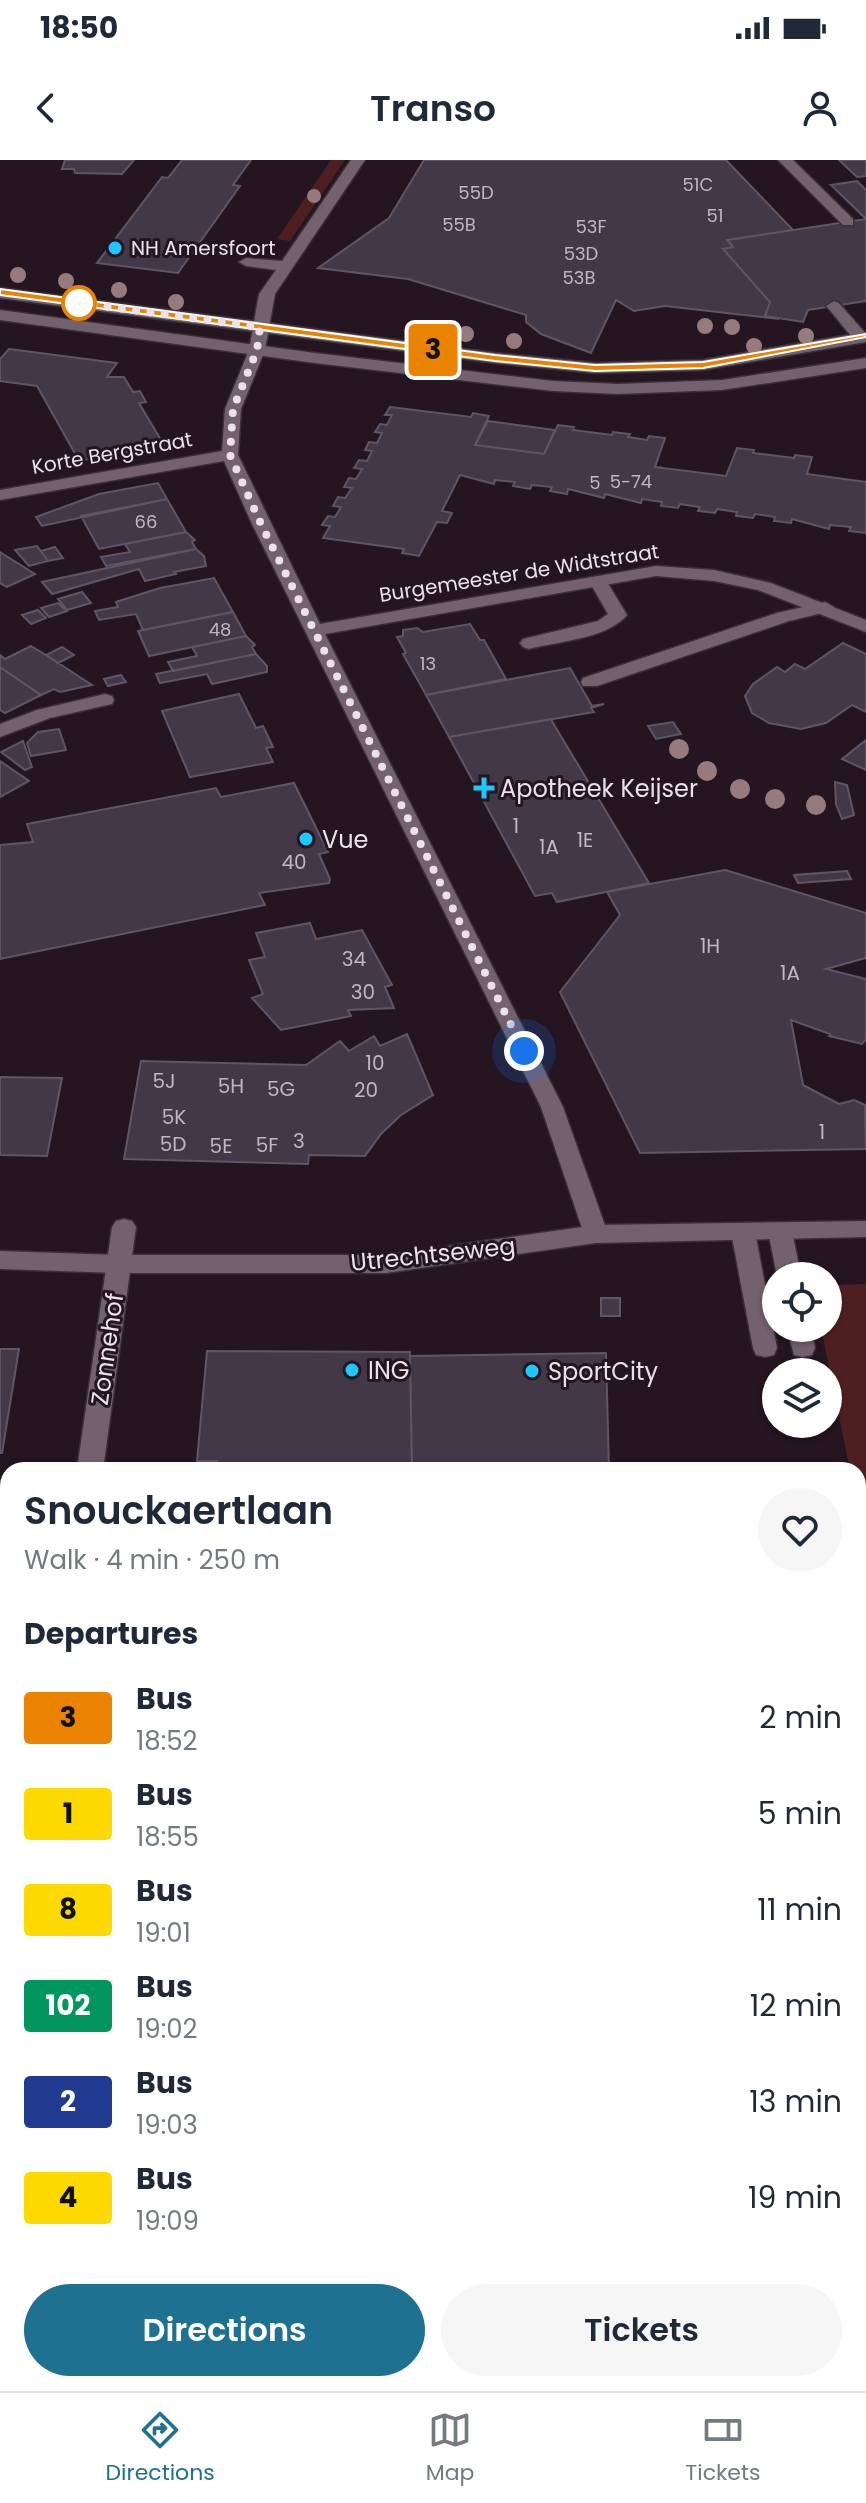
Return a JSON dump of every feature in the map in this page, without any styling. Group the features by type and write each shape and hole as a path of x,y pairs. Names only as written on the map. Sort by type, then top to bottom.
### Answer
{"street":[{"path":"358,160 266,299 257,350 233,409 230,455 261,524 552,1107 596,1234"},
{"path":"785,160 848,222"},
{"path":"246,262 285,266"},
{"path":"0,293 595,368 703,365 863,338"},
{"path":"834,306 863,338"},
{"path":"0,315 521,384 618,389 722,385 866,363"},
{"name":"Korte Bergstraat","path":"0,495 230,455"},
{"name":"Burgemeester de Widtstraat","path":"314,630 656,571 694,571 760,583 825,607 866,627"},
{"path":"529,643 604,625 618,615 598,581"},
{"path":"590,682 783,617 825,607"},
{"path":"0,731 44,714 105,700"},
{"name":"Zonnehof","path":"91,1462 124,1227"},
{"name":"Utrechtseweg","path":"0,1260 118,1264 386,1264 596,1234 866,1229"},
{"path":"780,1231 786,1262"},
{"path":"743,1232 765,1348"}],"shaded area":[{"path":"331,160 345,160 290,241 277,239"},
{"path":"866,1284 866,1462 848,1462 842,1431 842,1358 827,1358 824,1342 842,1342 842,1285"}],"building":[{"path":"65,160 134,160 122,174 75,173 74,169 62,169"},
{"path":"182,160 251,160 233,185 240,186 178,273 97,263 162,177 168,178"},
{"path":"424,160 726,160 793,230 727,240 733,247 723,249 770,302 765,316 779,319 665,306 634,311 616,300 591,353 541,334 526,322 526,315 408,279 318,268 389,218"},
{"path":"839,160 866,160 866,176 857,177"},
{"path":"857,181 866,190 866,219 831,185"},
{"path":"866,219 866,301 808,310 803,322 765,316 770,302 723,249 733,247 728,240"},
{"path":"9,349 117,363 107,377 124,377 133,392 140,391 146,402 139,403 164,445 79,461 37,386 0,381 0,359"},
{"path":"390,407 471,417 473,413 489,416 475,445 544,454 558,425 612,435 613,432 630,434 628,437 647,440 649,436 665,438 655,467 726,476 737,448 794,458 795,455 812,457 807,474 866,482 866,533 849,531 851,527 830,525 829,529 792,519 791,523 755,514 753,518 736,516 737,512 717,509 715,513 698,511 700,507 680,504 678,508 661,506 662,502 642,499 641,503 605,494 604,498 568,489 567,494 550,491 552,487 532,485 530,489 513,486 515,482 495,480 494,484 460,475 442,511 452,513 447,523 437,522 419,556 402,553 404,549 323,538 330,526 322,525 328,516 335,517 341,507 333,506 338,497 345,498 352,488 344,487 349,478 356,479 362,469 354,468 359,460 367,461 372,451 365,450 369,442 377,443 382,433 375,432 380,424 387,425 392,415 385,415"},
{"path":"488,421 555,430 544,454 475,445"},
{"path":"158,483 167,499 42,526 36,517 99,494"},
{"path":"167,499 186,532 99,549 81,516"},
{"path":"186,532 195,540 192,542 196,549 106,566 101,557 130,552 125,544"},
{"path":"37,546 48,561 29,566 15,550"},
{"path":"55,547 63,558 48,561 41,551"},
{"path":"196,549 204,556 206,566 145,581 139,569 52,594 42,582"},
{"path":"0,552 35,574 7,587 0,583"},
{"path":"214,578 233,612 143,630 136,614 99,620 95,611 118,607 116,602 160,588"},
{"path":"82,592 91,603 67,610 58,599"},
{"path":"58,603 67,611 49,617 41,608"},
{"path":"38,610 46,618 31,624 22,615"},
{"path":"233,612 246,636 149,656 138,631"},
{"path":"470,624 480,640 484,640 506,679 426,695 397,637 403,636 403,630 417,628 423,632"},
{"path":"246,636 255,645 252,647 256,654 173,671 168,662 197,656 192,647"},
{"path":"843,643 866,654 866,712 852,705 826,723 801,729 769,723 752,713 745,696 753,684 777,667 785,672 795,664 805,669"},
{"path":"31,646 92,685 60,692 54,689 41,695 0,667 0,655 5,659"},
{"path":"62,647 74,655 58,663 46,655"},
{"path":"256,654 267,666 267,672 212,684 207,674 160,683 156,674"},
{"path":"0,667 41,695 5,713 0,710"},
{"path":"570,668 592,706 604,704 591,708 594,712 449,737 426,695"},
{"path":"121,675 126,682 108,686 104,679"},
{"path":"239,694 256,728 263,726 273,747 266,748 273,762 190,777 162,711"},
{"path":"551,719 649,883 557,902 552,893 535,896 449,737"},
{"path":"673,722 681,734 656,739 648,726"},
{"path":"59,729 66,750 31,756 27,743 38,732"},
{"path":"866,740 866,770 842,759"},
{"path":"23,741 32,767 25,770 1,752"},
{"path":"0,761 29,781 0,797"},
{"path":"835,782 847,785 854,815 842,819 836,804"},
{"path":"294,783 328,852 319,854 329,883 259,893 265,905 0,959 0,845 33,842 27,824 216,788 221,797"},
{"path":"725,870 866,913 866,958 826,969 866,979 866,1039 862,1044 829,1036 791,1020 803,1085 839,1104 854,1100 865,1105 866,1149 640,1153 560,992 620,915 607,892"},
{"path":"847,871 851,879 798,883 794,875"},
{"path":"310,923 316,939 362,930 392,985 385,987 394,1008 348,1010 351,1016 281,1030 252,998 263,994 249,960 265,957 256,933"},
{"path":"407,1034 433,1095 401,1115 381,1134 365,1156 309,1155 308,1164 124,1159 141,1061 306,1065 340,1041 349,1051 374,1036 380,1046"},
{"path":"0,1077 62,1078 47,1156 0,1155"},
{"path":"601,1298 620,1298 620,1316 601,1316"},
{"path":"0,1349 19,1349 2,1453 0,1453"},
{"path":"207,1351 410,1352 412,1462 197,1461"},
{"path":"606,1353 609,1462 412,1462 410,1356"}],"bus line":[{"name":"3","path":"0,292 495,358 595,368 703,365 866,337"}],"place":[{"name":"NH Amersfoort","path":"115,248"},
{"name":"Apotheek Keijser","path":"484,788"},
{"name":"Vue","path":"306,839"},
{"name":"ING","path":"352,1370"},
{"name":"SportCity","path":"532,1371"}],"route":[{"path":"79,303 260,327 257,350 233,409 230,455 261,524 524,1051"}]}
